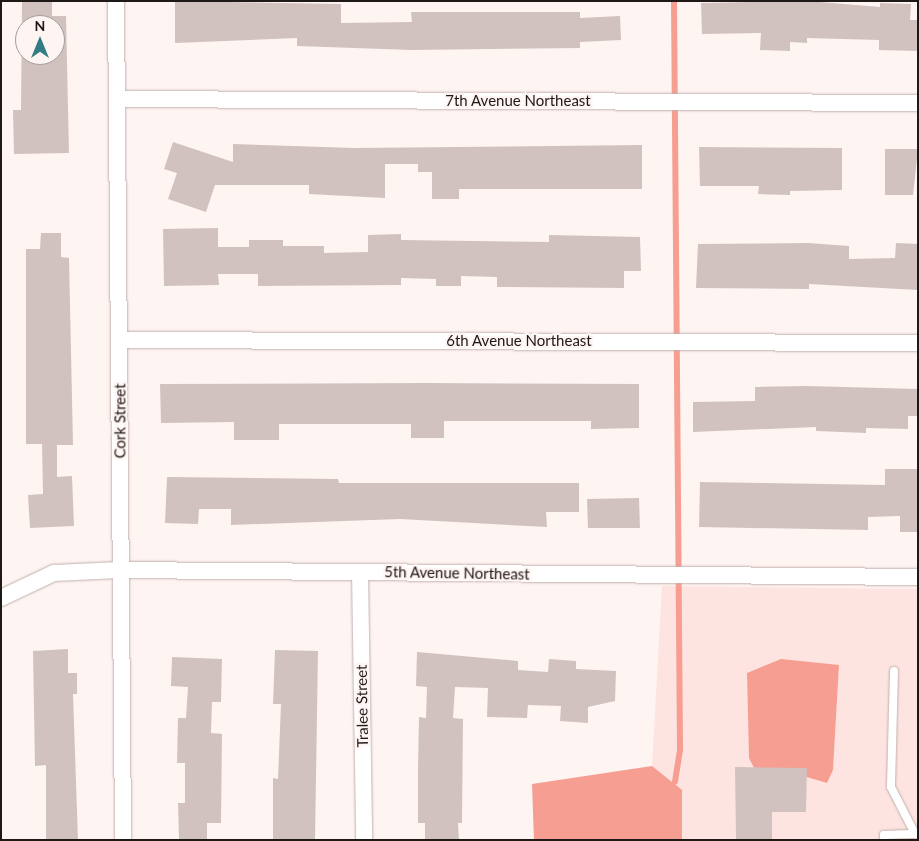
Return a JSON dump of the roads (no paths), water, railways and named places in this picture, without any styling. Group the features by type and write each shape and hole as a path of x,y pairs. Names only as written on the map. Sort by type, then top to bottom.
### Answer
{"street":[{"name":"Cork Street","path":"116,1 121,340 119,570 123,840"},
{"name":"7th Avenue Northeast","path":"118,99 918,103"},
{"name":"6th Avenue Northeast","path":"121,340 918,343"},
{"name":"5th Avenue Northeast","path":"1,598 54,573 119,570 918,577"},
{"name":"Tralee Street","path":"360,572 364,840"}],"lane":[{"path":"884,840 884,835 916,834 891,787 894,670"}],"waterway":[{"path":"674,1 680,750 675,782"}]}
